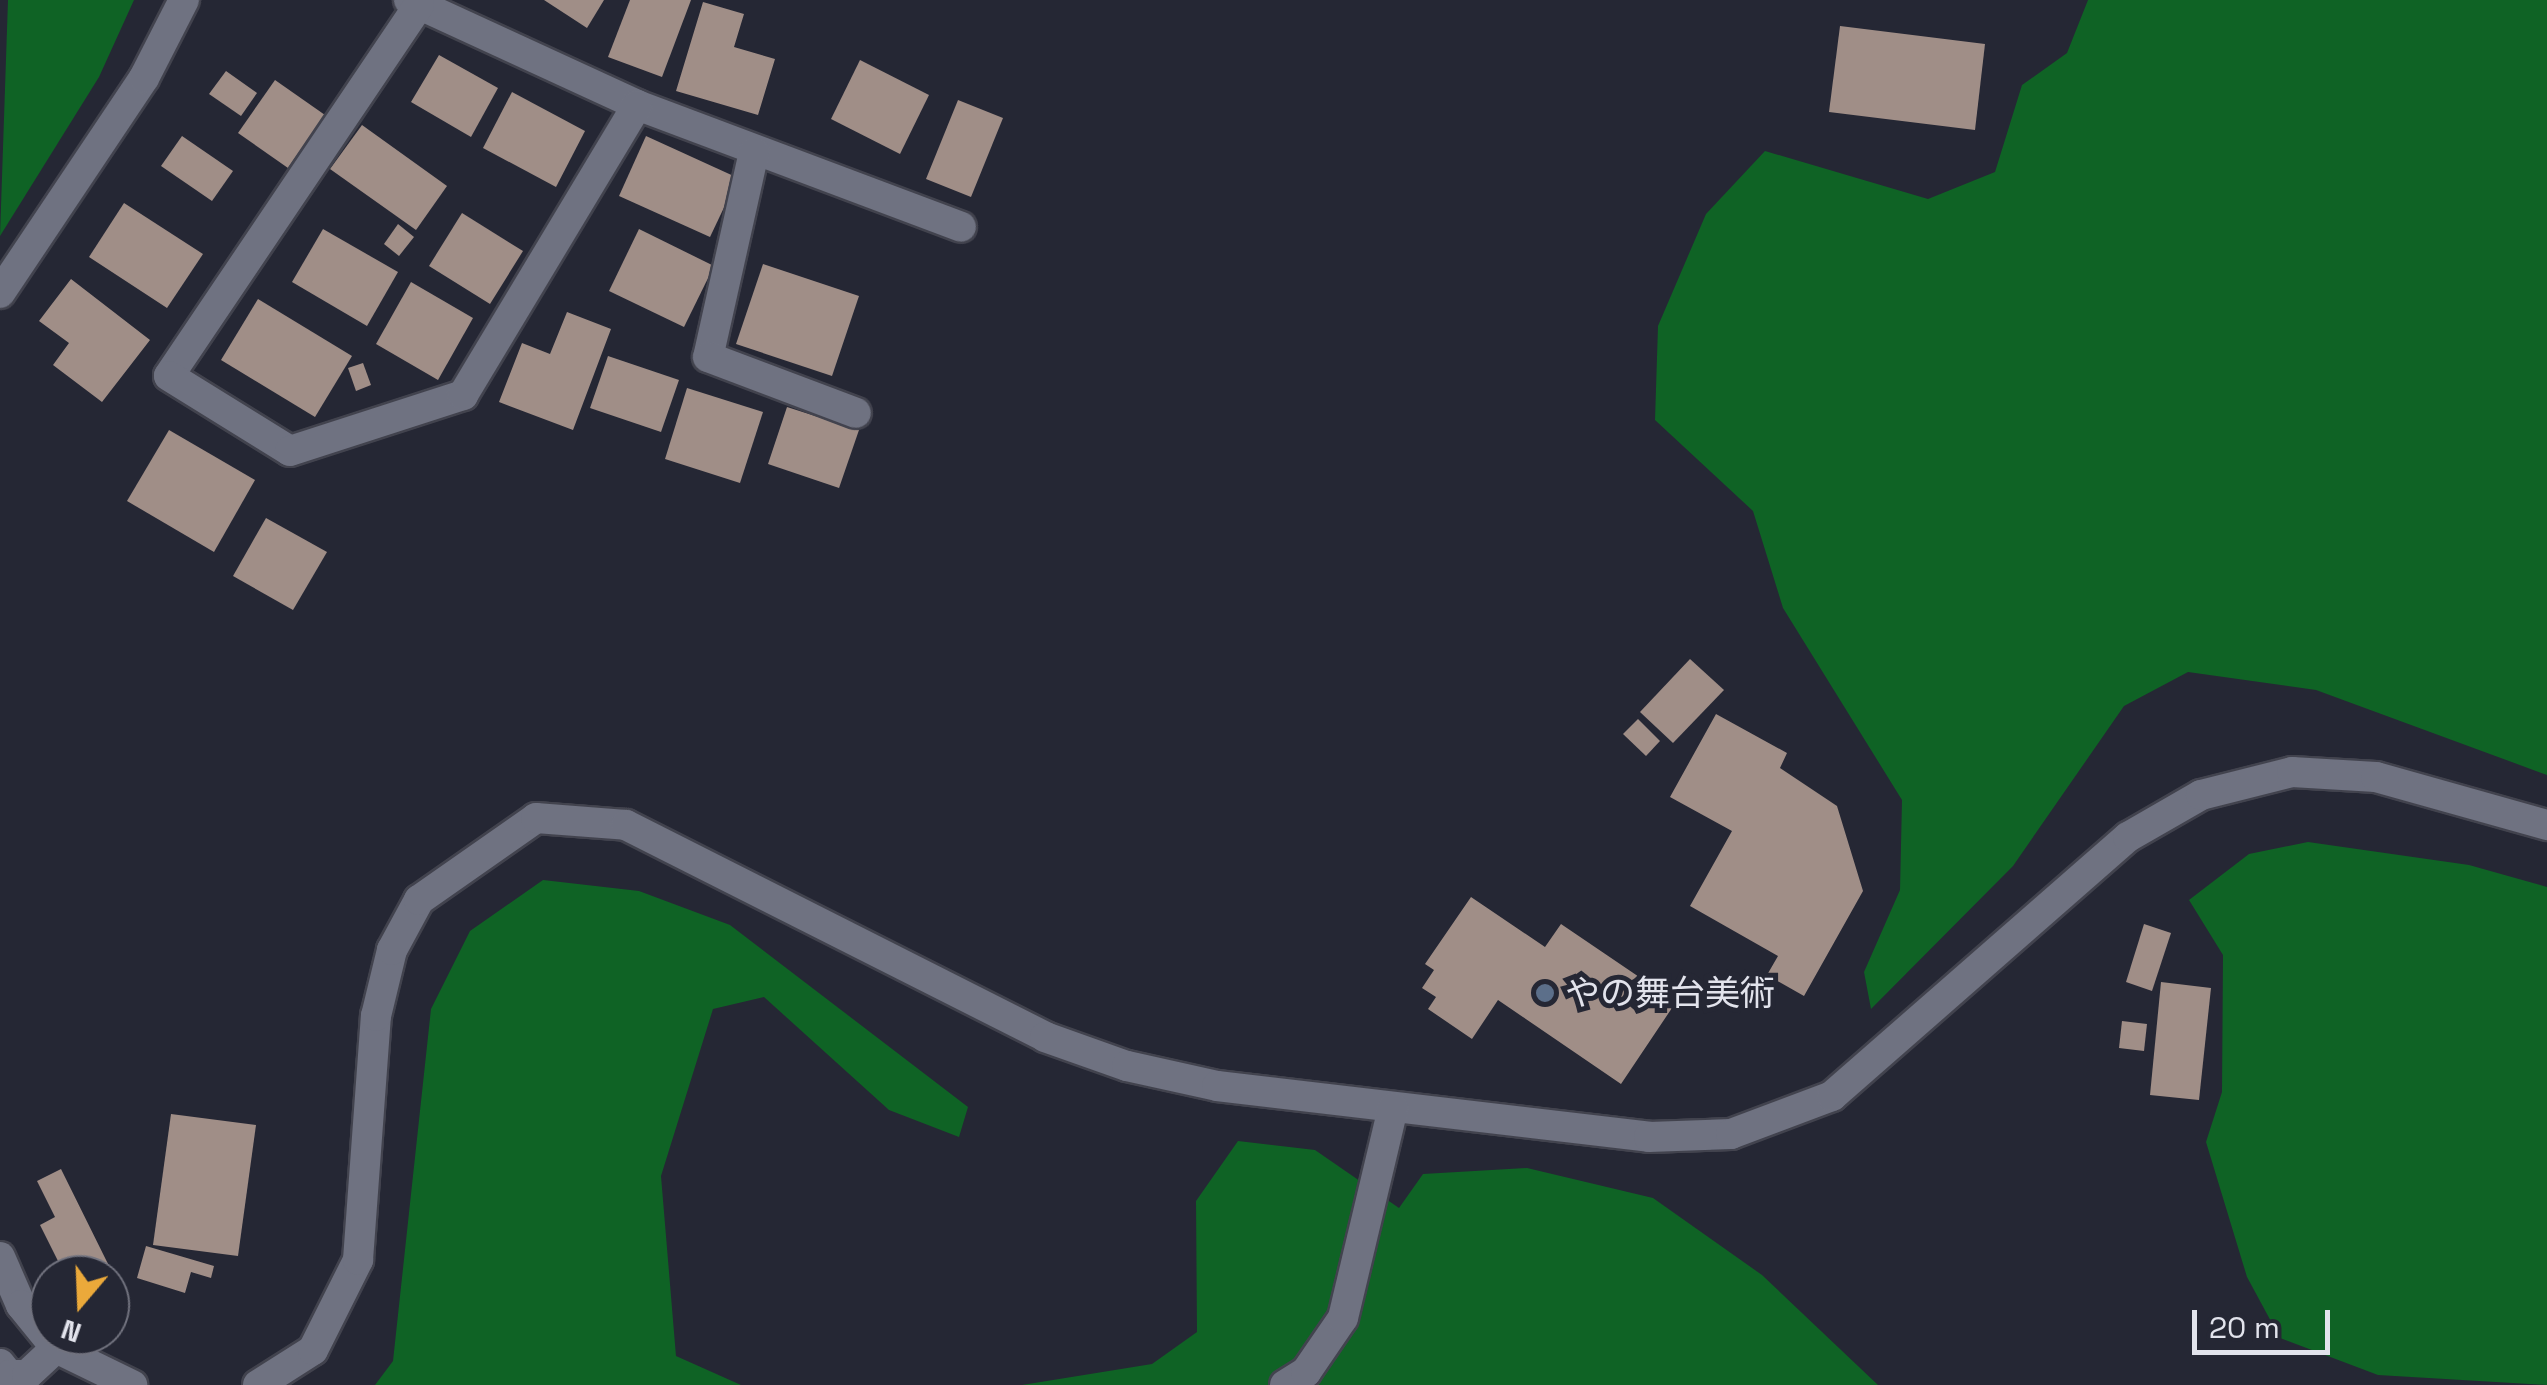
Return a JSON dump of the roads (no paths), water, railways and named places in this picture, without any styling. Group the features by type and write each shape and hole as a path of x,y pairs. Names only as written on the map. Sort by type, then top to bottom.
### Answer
{"street":[{"path":"0,293 144,78 184,0"},
{"path":"637,105 463,396 290,451 169,376 414,2 464,14 637,105 961,227"},
{"path":"754,152 708,357 856,414"},
{"path":"258,1385 312,1350 358,1260 376,1016 392,950 419,900 445,876 536,818 585,815 626,825 1045,1037 1127,1066 1393,1108 1649,1137 1731,1134 1781,1117 1879,1062 2128,837 2219,790 2292,772 2376,777 2547,826"},
{"path":"1285,1385 1306,1372 1343,1318 1393,1108"},
{"path":"0,1257 30,1306"},
{"path":"0,1364 8,1376 27,1374 48,1355"},
{"path":"70,1355 132,1385"}],"place":[{"name":"やの舞台美術","path":"1545,993"}]}
